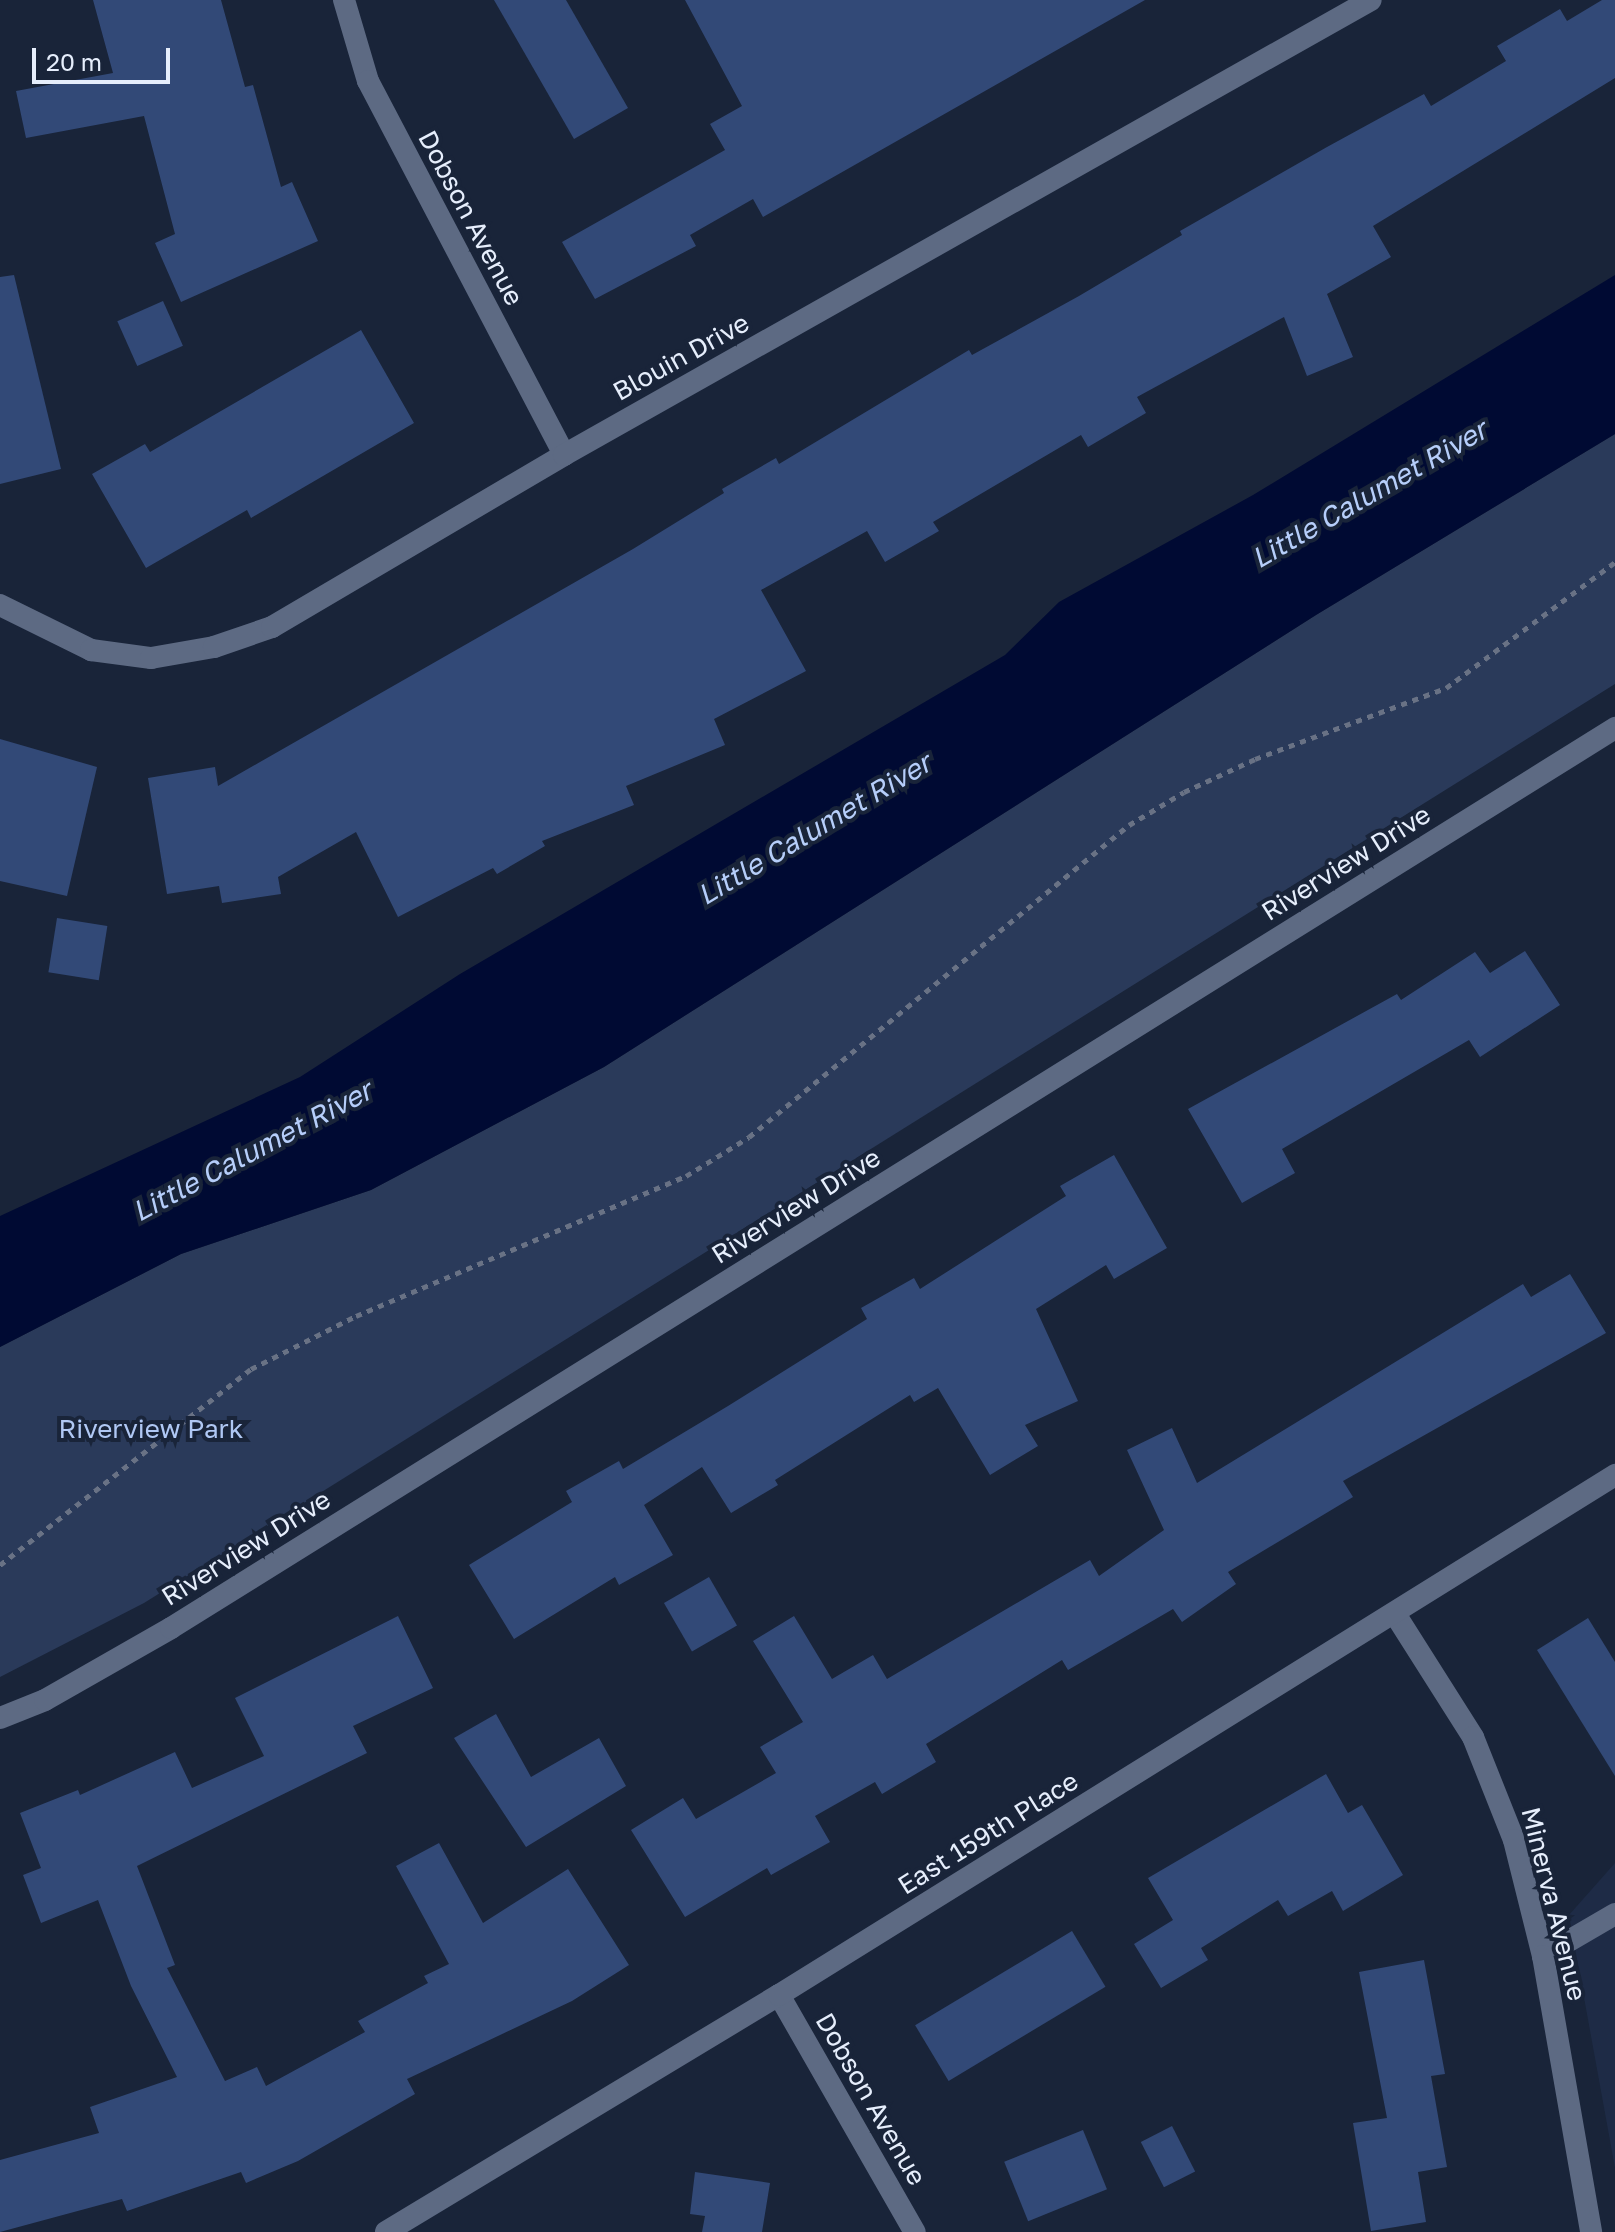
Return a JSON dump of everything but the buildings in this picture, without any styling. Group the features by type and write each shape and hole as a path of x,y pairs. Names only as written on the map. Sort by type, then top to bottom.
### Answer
{"street":[{"name":"Dobson Avenue","path":"344,0 368,81 564,455"},
{"name":"Blouin Drive","path":"0,605 91,650 151,658 214,647 272,627 564,455 1371,0"},
{"name":"Riverview Drive","path":"0,1718 45,1700 171,1628 1615,728"},
{"name":"East 159th Place","path":"386,2232 779,1995 1615,1475"},
{"name":"Minerva Avenue","path":"1395,1614 1473,1737 1514,1840 1543,1956 1591,2232"},
{"path":"1543,1956 1615,1914"},
{"name":"Dobson Avenue","path":"779,1995 915,2232"}],"path":[{"path":"0,1565 251,1369 301,1340 686,1176 749,1137 1129,825 1184,792 1255,759 1446,688 1615,562"}],"shaded area":[{"path":"1615,1863 1615,2168 1569,1915"}],"green space":[{"name":"Riverview Park","path":"1615,434 1615,684 144,1603 0,1677 0,1347 181,1254 371,1190 604,1067 1316,615"}],"water":[{"name":"Little Calumet River","path":"1615,275 1615,434 1316,615 604,1067 371,1190 181,1254 0,1347 0,1216 300,1077 460,974 1005,655 1059,602 1253,495"}]}
